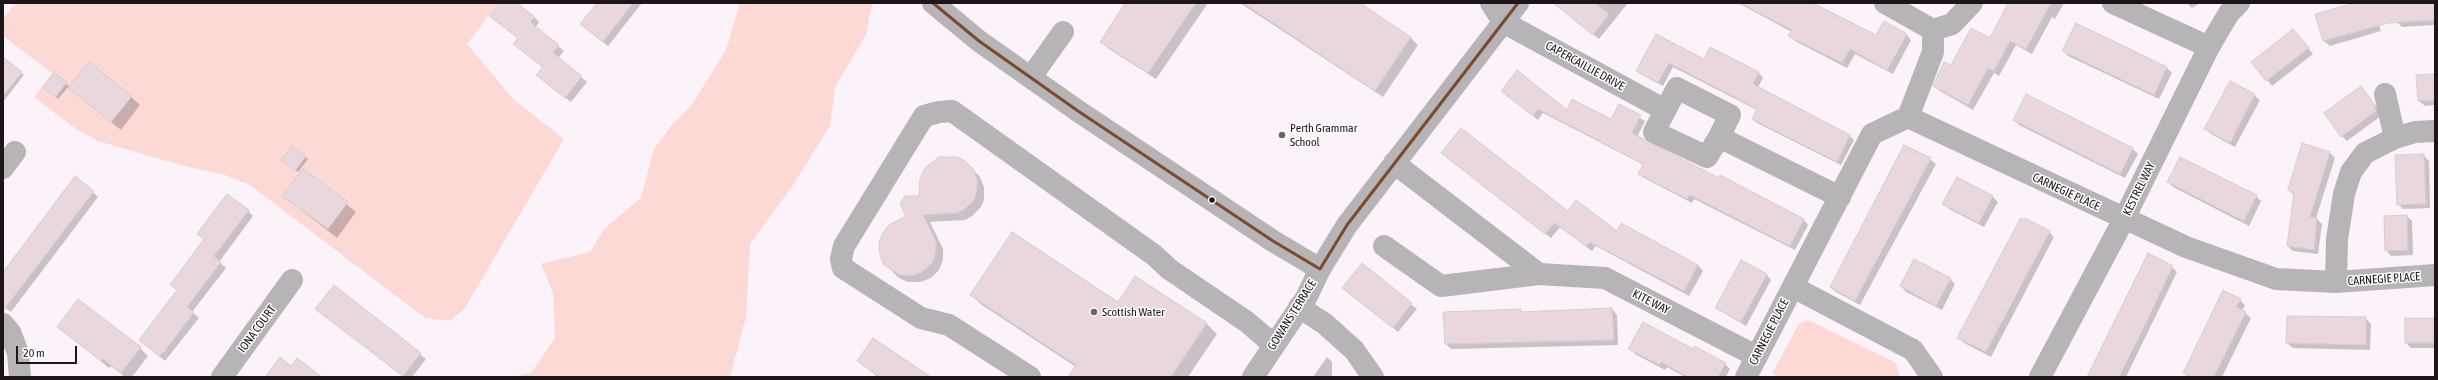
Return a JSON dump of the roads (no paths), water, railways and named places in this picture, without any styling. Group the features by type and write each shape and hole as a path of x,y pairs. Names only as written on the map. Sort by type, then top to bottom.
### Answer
{"street":[{"path":"933,3 979,41 1031,77 1273,241 1320,269"},
{"path":"1492,3 1503,22"},
{"name":"GOWANS TERRACE","path":"1253,377 1299,307 1347,225 1518,3"},
{"path":"1885,3 1933,30 1952,24 1972,3"},
{"path":"2114,3 2209,47"},
{"name":"KESTREL WAY","path":"2040,377 2124,219 2209,47 2229,13 2240,3"},
{"name":"CAPERCAILLIE DRIVE","path":"1503,22 1666,110"},
{"path":"1908,117 1933,52 1933,30"},
{"path":"1031,77 1063,32"},
{"path":"1677,88 1730,115 1719,137 1707,157 1654,132 1677,88"},
{"path":"2385,94 2395,138"},
{"path":"1030,377 949,325 922,318 843,268 841,259 844,246 924,116 952,111 1154,254 1169,269 1247,322 1274,345"},
{"name":"CARNEGIE PLACE","path":"1746,377 1872,134 1908,117 2124,219 2217,260 2276,279 2336,282 2435,275"},
{"path":"2336,282 2337,239 2344,194 2351,172 2365,153 2395,138 2415,132 2435,131"},
{"path":"1719,137 1840,197"},
{"path":"1394,163 1539,274"},
{"name":"KITE WAY","path":"1384,246 1441,286 1539,274 1606,278 1756,356"},
{"name":"IONA COURT","path":"222,377 292,280"},
{"name":"CARNEGIE PLACE","path":"1793,287 1913,350 1932,377"},
{"path":"1299,307 1325,324 1354,350 1372,377"},
{"path":"3,324 10,332 18,353 20,377"}],"place":[{"name":"Perth Grammar School","path":"1282,135"},
{"name":"Scottish Water","path":"1094,312"}]}
